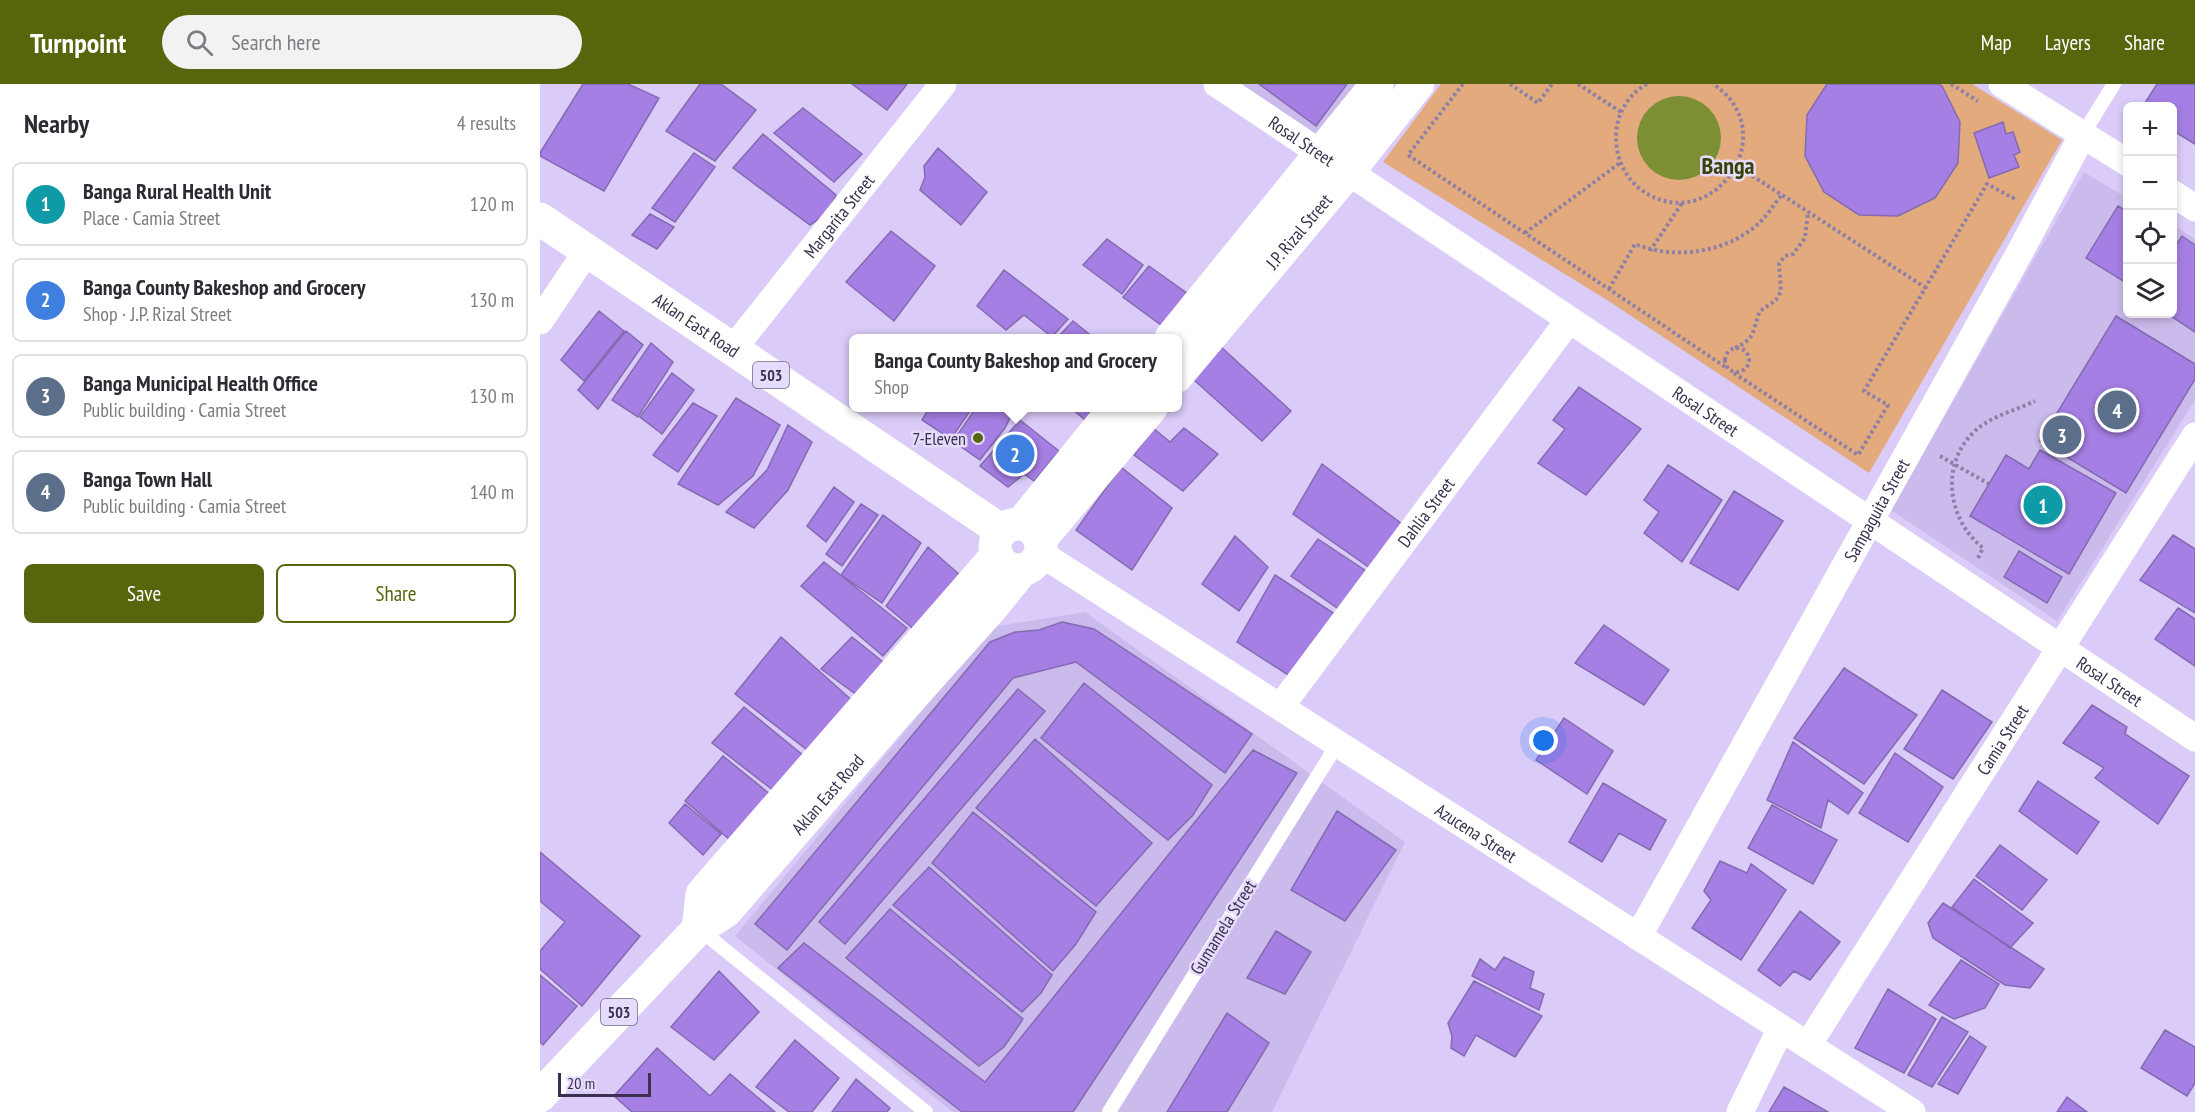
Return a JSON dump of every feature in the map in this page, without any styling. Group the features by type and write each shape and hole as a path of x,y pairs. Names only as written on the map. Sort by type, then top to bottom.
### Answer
{"main road":[{"name":"J.P. Rizal Street","path":"1175,334 1377,84"},
{"name":"J.P. Rizal Street","path":"1182,370 1348,172 1418,84"},
{"name":"Aklan East Road","path":"540,219 1020,545 993,606 726,912 698,929 540,1096"},
{"path":"1020,545 1112,412"},
{"path":"1020,545 1147,412"}],"street":[{"name":"Margarita Street","path":"733,349 943,84"},
{"name":"Rosal Street","path":"1217,84 2195,738"},
{"path":"2002,84 2123,160"},
{"name":"Sampaguita Street","path":"1638,937 2020,252 2083,134"},
{"path":"2177,196 2195,208"},
{"path":"540,321 587,251"},
{"name":"Dahlia Street","path":"1281,706 1569,320"},
{"name":"Camia Street","path":"1808,1045 2195,436"},
{"name":"Azucena Street","path":"1020,545 1281,706 1912,1112"},
{"path":"1740,1112 1781,1028"}],"lane":[{"name":"Sampaguita Street","path":"2083,134 2114,84"},
{"name":"Gumamela Street","path":"1109,1112 1338,743"},
{"path":"698,929 926,1112"}],"path":[{"path":"1463,84 1408,155 1858,455 1888,405 1864,391 1987,184 2013,198 2018,189"},
{"path":"1510,84 1538,103 1552,84"},
{"path":"1578,84 1621,112"},
{"path":"1635,84 1641,87"},
{"path":"1647,84 1641,87 1621,112 1616,129 1616,147 1620,164 1635,185 1646,192 1664,200 1683,202 1699,199 1715,192 1728,181 1742,152 1741,121 1734,105 1715,85"},
{"path":"1526,233 1620,164"},
{"path":"1737,166 1926,288"},
{"path":"1609,289 1635,244 1650,250 1689,254 1725,245 1758,225 1782,195"},
{"path":"1650,250 1683,202"},
{"path":"1727,368 1726,356 1752,338 1760,311 1776,300 1781,291 1779,264 1785,256 1793,254 1805,238 1808,212"},
{"path":"1734,373 1743,371 1749,364 1747,352 1744,349 1735,348"},
{"path":"1963,583 1983,548 1963,527 1954,506 1952,481 1955,465 1966,442 1979,428 2035,401"},
{"path":"1914,441 1989,484"}],"shaded area":[{"path":"1242,84 1361,84 1320,137"},
{"path":"1441,84 1972,84 2062,140 1869,473 1607,300 1383,162"},
{"path":"1679,96 1702,103 1714,115 1721,138 1714,161 1702,173 1679,180 1656,173 1644,161 1637,138 1644,115 1656,103"},
{"path":"2084,172 2123,196 2123,318 2177,318 2177,228 2195,239 2195,400 2057,621 1891,510"},
{"path":"1085,612 1405,842 1272,1112 953,1112 735,936 992,627"}],"building":[{"path":"583,84 628,84 659,98 604,191 540,156"},
{"path":"700,84 721,84 756,110 715,161 666,131"},
{"path":"852,84 907,84 887,110"},
{"path":"1259,84 1347,84 1316,126"},
{"path":"1827,84 1938,84 1942,86 1960,122 1958,163 1935,198 1898,216 1859,215 1824,192 1805,156 1807,115"},
{"path":"2157,84 2195,84 2195,144 2177,133 2177,102 2146,102"},
{"path":"803,108 862,154 834,182 774,133"},
{"path":"2003,122 2006,134 2013,132 2020,152 2014,155 2019,167 1989,178 1974,133"},
{"path":"763,134 836,195 829,212 810,225 733,168"},
{"path":"938,148 987,192 961,225 920,190 925,177 924,166"},
{"path":"694,153 715,167 675,222 652,208"},
{"path":"2118,206 2123,209 2123,281 2086,258"},
{"path":"650,214 674,227 657,249 632,235"},
{"path":"891,231 935,266 894,321 846,282"},
{"path":"2182,236 2195,245 2195,332 2174,318 2177,318 2177,244"},
{"path":"1107,239 1143,265 1122,294 1083,265"},
{"path":"1149,266 1188,294 1161,325 1123,297"},
{"path":"1004,270 1068,319 1055,334 1048,334 1024,315 1006,330 977,306"},
{"path":"599,311 624,331 584,381 561,360"},
{"path":"2116,316 2195,364 2195,379 2126,493 2040,441"},
{"path":"1073,321 1089,334 1061,334"},
{"path":"626,331 643,345 598,409 578,390"},
{"path":"651,343 673,362 638,417 612,400"},
{"path":"1220,346 1291,411 1262,441 1194,380"},
{"path":"672,373 694,390 662,434 640,417"},
{"path":"1579,387 1641,429 1586,495 1538,463 1565,429 1553,420"},
{"path":"736,398 780,425 753,476 718,505 678,484"},
{"path":"693,403 717,416 678,472 653,455"},
{"path":"927,412 969,412 951,439 922,420"},
{"path":"973,412 1013,412 1005,428 980,460 953,441"},
{"path":"1076,412 1093,412 1085,420"},
{"path":"1020,420 1059,451 1034,481 1024,474 1008,487 980,466"},
{"path":"788,425 812,442 788,490 754,528 726,512 767,470"},
{"path":"1153,428 1170,442 1184,428 1218,454 1183,491 1134,455"},
{"path":"2040,450 2116,493 2069,574 1970,516 2006,455 2029,469"},
{"path":"1322,464 1402,524 1370,568 1293,514"},
{"path":"1668,465 1722,500 1682,562 1644,533 1659,512 1644,500"},
{"path":"1121,467 1172,508 1132,570 1076,530"},
{"path":"834,487 854,502 826,542 807,526"},
{"path":"1734,491 1783,521 1738,590 1690,563"},
{"path":"861,504 878,515 842,566 826,554"},
{"path":"883,515 921,543 882,603 841,575"},
{"path":"2173,535 2195,549 2195,613 2140,580"},
{"path":"1235,536 1268,567 1239,611 1202,584"},
{"path":"1318,539 1366,571 1340,610 1291,576"},
{"path":"928,547 960,575 917,632 886,606"},
{"path":"2019,551 2062,577 2047,603 2004,577"},
{"path":"824,562 907,628 883,656 801,586"},
{"path":"1275,575 1338,616 1296,680 1237,642"},
{"path":"2178,608 2195,619 2195,666 2155,639"},
{"path":"1062,622 1094,629 1252,734 1225,773 1076,662 1013,678 787,950 755,924 990,642 1015,632 1039,630"},
{"path":"1604,625 1669,670 1644,705 1575,663"},
{"path":"781,637 855,703 811,753 735,694"},
{"path":"852,637 887,665 857,695 821,669"},
{"path":"1844,668 1917,715 1864,784 1794,738"},
{"path":"1084,683 1212,785 1193,815 1168,840 1041,738"},
{"path":"1018,689 1045,711 845,944 819,922"},
{"path":"1942,690 1992,722 1953,779 1904,749"},
{"path":"2092,705 2127,727 2125,734 2189,776 2158,824 2095,778 2104,768 2063,743"},
{"path":"744,707 809,760 778,794 712,743"},
{"path":"1564,718 1613,751 1587,794 1536,760"},
{"path":"1035,739 1152,843 1096,906 976,808"},
{"path":"1793,742 1863,793 1848,814 1828,800 1821,828 1767,800"},
{"path":"1253,750 1297,773 1073,1112 962,1112 778,968 804,943 985,1082"},
{"path":"1895,753 1943,787 1908,842 1859,813"},
{"path":"723,756 771,795 730,840 685,801"},
{"path":"2038,781 2099,822 2077,854 2019,811"},
{"path":"1603,783 1666,820 1650,850 1619,833 1602,862 1569,842"},
{"path":"685,804 721,834 703,855 669,823"},
{"path":"1772,805 1837,840 1813,884 1748,848"},
{"path":"1337,811 1396,850 1345,921 1291,890"},
{"path":"973,812 1096,912 1076,944 1053,971 932,863"},
{"path":"2000,845 2047,880 2022,910 1976,876"},
{"path":"540,852 640,936 582,1006 540,969 540,951 565,922 540,901"},
{"path":"1720,861 1747,873 1751,864 1786,890 1741,960 1692,928 1711,900 1704,891"},
{"path":"929,867 1052,975 1041,993 1022,1012 893,905"},
{"path":"1974,879 2033,923 2010,948 1952,907"},
{"path":"1943,903 2044,969 2030,988 2005,985 1933,938 1928,923"},
{"path":"890,909 1023,1019 1004,1047 979,1066 846,958"},
{"path":"1800,911 1840,942 1810,980 1794,971 1780,986 1758,970"},
{"path":"1276,931 1311,952 1285,994 1247,978"},
{"path":"1504,957 1534,972 1530,988 1544,994 1539,1010 1472,976 1480,959 1495,970"},
{"path":"1961,960 1999,984 1985,1008 1954,1019 1929,1005"},
{"path":"719,971 759,1012 714,1060 671,1027"},
{"path":"540,975 577,1006 543,1045 540,1042"},
{"path":"1474,981 1542,1016 1515,1057 1476,1035 1464,1056 1451,1048 1452,1036 1448,1023"},
{"path":"1888,989 1936,1019 1904,1073 1855,1048"},
{"path":"1227,1013 1269,1043 1227,1112 1167,1112"},
{"path":"1942,1017 1968,1032 1932,1087 1908,1075"},
{"path":"2165,1030 2195,1047 2195,1083 2187,1096 2141,1068"},
{"path":"1970,1036 1986,1047 1958,1094 1938,1084"},
{"path":"795,1040 839,1078 812,1112 789,1112 756,1087"},
{"path":"657,1048 710,1096 730,1074 775,1112 632,1112 614,1096"},
{"path":"856,1079 890,1108 887,1112 832,1112"},
{"path":"1784,1087 1828,1112 1769,1112"},
{"path":"2067,1097 2087,1112 2057,1112"}],"place":[{"name":"Banga Town Hall","path":"2117,410"},
{"name":"Banga Municipal Health Office","path":"2062,435"},
{"name":"7-Eleven","path":"978,438"},
{"name":"Banga County Bakeshop and Grocery","path":"1015,454"},
{"name":"Banga Rural Health Unit","path":"2043,505"}],"district":[{"name":"Banga","path":"1728,165"}]}
